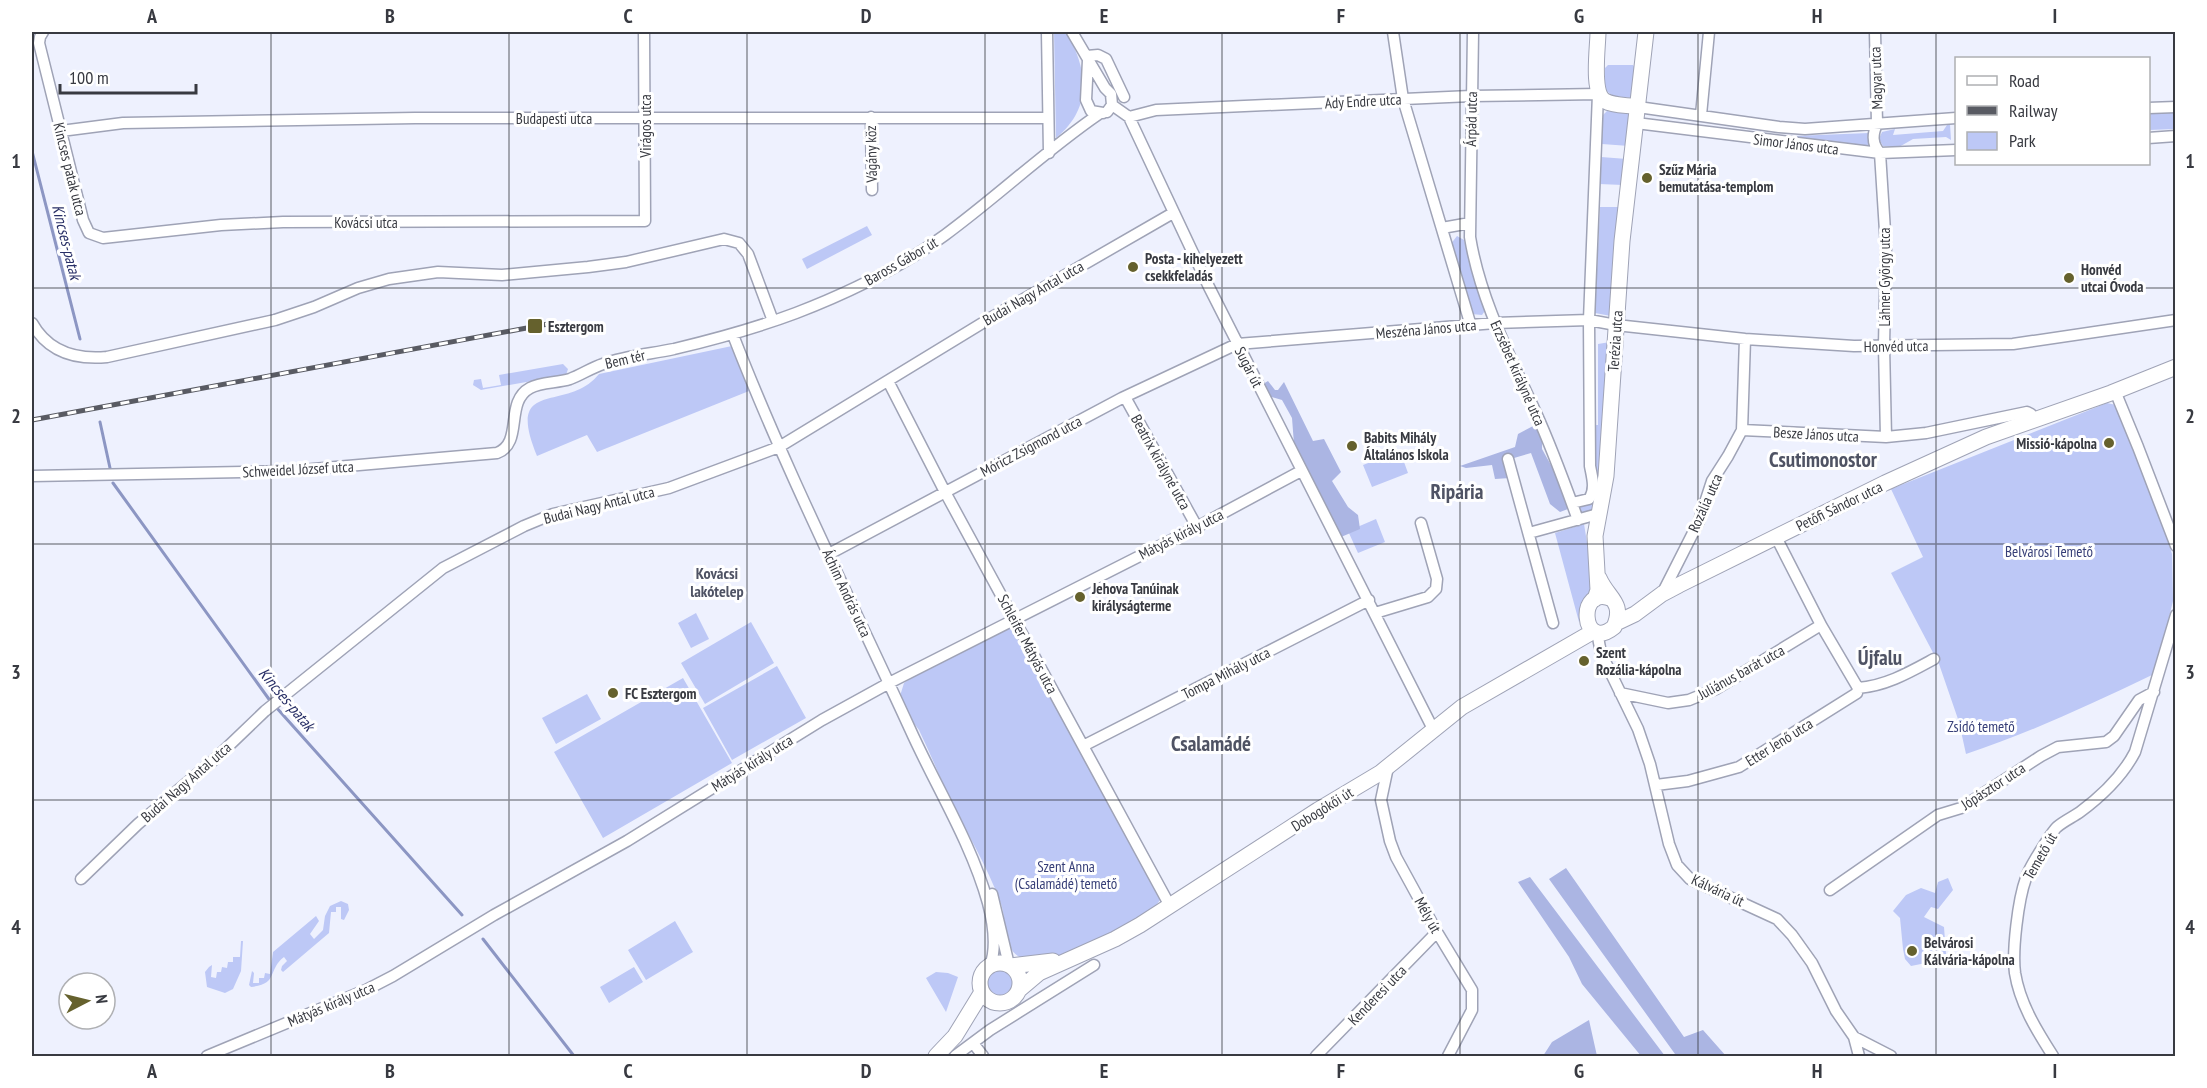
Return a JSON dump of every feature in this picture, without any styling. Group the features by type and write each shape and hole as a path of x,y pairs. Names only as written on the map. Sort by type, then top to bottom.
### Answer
{"main road":[{"path":"1598,32 1598,94 1610,103 1638,107"},
{"name":"Terézia utca","path":"1595,599 1598,590 1595,543 1606,476 1625,219 1646,32"},
{"name":"Petőfi Sándor utca","path":"1615,610 1635,614 1662,594 1965,447 2175,367"},
{"path":"1597,576 1615,610 1611,629 1596,634 1586,616 1590,605 1595,599 1604,596 1615,610"},
{"name":"Dobogókői út","path":"1020,989 1039,973 1115,939 1170,906 1388,766 1462,707 1565,647 1596,634"},
{"name":"Dobogókői út","path":"1010,965 1071,958"},
{"path":"936,1056 955,1036 997,1003 1011,1000 1020,989 1020,978 1010,965 1000,963 990,966 981,978 982,992 955,1036"},
{"path":"982,992 987,998 997,1003"}],"street":[{"name":"Virágos utca","path":"644,32 645,221"},
{"path":"1047,32 1049,153"},
{"path":"1072,32 1113,98 1106,110 1073,132"},
{"name":"Erzsébet királyné utca","path":"1393,32 1403,99 1471,326"},
{"name":"Árpád utca","path":"1470,206 1473,32"},
{"path":"1701,115 1709,32"},
{"name":"Magyar utca","path":"1875,32 1877,124 1873,140 1880,153"},
{"name":"Kincses patak utca","path":"42,33 39,43 82,220 89,233"},
{"path":"1087,57 1098,55 1106,59 1124,97"},
{"path":"1073,132 1088,108 1087,57"},
{"path":"1087,95 1093,89 1105,88"},
{"name":"Ady Endre utca","path":"1129,117 1156,110 1471,96 1598,94"},
{"name":"Terézia utca","path":"1572,504 1589,499 1593,482 1590,466 1589,320 1598,94"},
{"name":"Simor János utca","path":"1638,107 1805,129 1955,118"},
{"path":"2150,108 2175,107"},
{"path":"1088,108 1106,110 1129,117"},
{"name":"Vágány köz","path":"871,117 872,190"},
{"name":"Sugár út","path":"1129,117 1237,344 1434,731"},
{"name":"Budapesti utca","path":"61,131 123,123 415,118 1048,118"},
{"name":"Simor János utca","path":"1636,123 1880,153 1955,150"},
{"name":"Baross Gábor út","path":"733,335 851,289 920,252 1073,132"},
{"path":"2150,138 2175,136"},
{"name":"Láhner György utca","path":"1880,153 1886,240 1884,346 1886,437"},
{"name":"Erzsébet királyné utca","path":"1470,206 1475,266 1496,323 1544,432 1578,520"},
{"name":"Budai Nagy Antal utca","path":"81,879 138,824 221,753 265,711 443,568 479,548 553,514 669,488 779,447 988,319 1173,213"},
{"name":"Kovácsi utca","path":"89,233 103,237 220,225 283,222 645,221"},
{"path":"1442,228 1470,223"},
{"path":"32,323 44,340 66,353 82,358 107,357 274,320 388,279 438,272 502,275 588,267 626,262 724,239 739,243 748,254 772,321"},
{"name":"Meszéna János utca","path":"1237,344 1496,323 1589,320 1616,325"},
{"name":"Honvéd utca","path":"1616,325 1745,339 1884,346 2013,344 2175,320"},
{"name":"Bem tér","path":"523,395 529,388 568,380 603,364 733,335"},
{"name":"Áchim András utca","path":"733,335 779,447 968,849 990,913 993,946 990,966"},
{"name":"Rozália utca","path":"1662,594 1699,521 1712,481 1742,430 1745,339"},
{"name":"Móricz Zsigmond utca","path":"829,554 1125,397 1237,344"},
{"name":"Schleifer Mátyás utca","path":"888,381 945,492 1170,906"},
{"path":"2115,391 2175,546"},
{"name":"Schweidel József utca","path":"32,476 290,471 497,453 510,445 516,408 523,395"},
{"name":"Beatrix királyné utca","path":"1125,397 1197,527"},
{"name":"Petőfi Sándor utca","path":"1926,433 2027,412 2034,420"},
{"name":"Besze János utca","path":"1742,430 1886,437 1926,433"},
{"path":"1508,459 1552,623"},
{"name":"Mátyás király utca","path":"207,1056 366,990 393,976 494,915 627,841 777,747 889,683 1197,527 1301,471"},
{"path":"1529,533 1598,514"},
{"path":"1375,613 1428,597 1435,592 1437,579 1420,523"},
{"path":"1776,537 1821,625 1858,688"},
{"name":"Tompa Mihály utca","path":"1083,746 1369,600"},
{"name":"Temető út","path":"2053,1056 2027,1011 2015,974 2014,957 2019,909 2026,876 2056,828 2080,812 2123,773 2135,752 2175,615"},
{"name":"Juliánus barát utca","path":"1620,693 1668,703 1689,700 1716,689 1821,625"},
{"name":"Kálvária út","path":"1596,634 1620,693 1638,729 1656,785 1673,859 1681,871 1702,885 1777,919 1812,963 1836,1011 1854,1037 1859,1056"},
{"name":"Etter Jenő utca","path":"1656,785 1688,781 1738,767 1857,693 1858,688 1872,687 1905,675 1935,659"},
{"name":"Jópásztor utca","path":"1830,890 1938,815 1961,808 2041,756 2058,747 2106,742 2114,736 2139,700 2154,692"},
{"name":"Mély út","path":"1388,766 1382,800 1390,841 1396,857 1437,932 1470,984 1473,998 1472,1010 1448,1056"},
{"name":"Áchim András utca","path":"968,849 978,861 989,883 1010,965"},
{"name":"Kenderesi utca","path":"1316,1056 1437,932"},
{"path":"955,1056 1094,964"},
{"name":"Kálvária út","path":"1854,1037 1891,1056"},
{"path":"973,1043 983,1056"}],"green space":[{"path":"1054,32 1066,32 1079,60 1083,88 1076,114 1056,138"},
{"path":"1608,65 1633,65 1636,69 1632,98 1613,96 1605,90 1605,68"},
{"path":"1607,111 1631,114 1629,146 1602,144 1600,138 1603,115"},
{"path":"2175,111 2175,129 2150,130 2150,113"},
{"path":"1950,124 1951,140 1946,137 1913,139 1899,147 1883,146 1879,139 1882,132 1895,129 1893,135 1943,131"},
{"path":"1869,133 1871,146 1794,137 1794,136"},
{"path":"1601,157 1627,159 1623,185 1599,184"},
{"path":"1600,207 1623,207 1611,316 1595,313"},
{"path":"867,226 872,235 807,269 802,259"},
{"path":"1457,236 1464,240 1487,308 1482,315 1471,314 1450,245"},
{"path":"1610,342 1596,510 1581,513 1579,507 1590,500 1594,469 1595,425 1598,425 1598,344"},
{"path":"732,346 749,391 597,452 587,435 537,456 529,431 528,415 534,405 586,386 599,374"},
{"path":"563,364 568,369 566,375 481,390 473,385 474,380 481,379 483,388 501,385 499,375"},
{"name":"Belvárosi Temető","path":"2107,403 2116,405 2172,554 2173,601 2156,670 2152,675 2060,718 1966,754 1959,722 1939,664 1891,573 1923,557 1891,489"},
{"path":"1400,451 1408,473 1372,487 1363,465"},
{"path":"1376,519 1385,542 1358,553 1348,531"},
{"path":"1584,524 1595,591 1581,610 1579,622 1555,533"},
{"path":"696,613 709,639 691,648 678,623"},
{"path":"751,622 774,663 705,704 681,663"},
{"name":"Szent Anna (Csalamádé) temető","path":"1011,624 1160,900 1147,913 1128,925 1067,952 1042,960 1025,959 1012,951 1001,904 989,875 947,793 919,730 900,696 904,683 926,668"},
{"path":"777,666 806,718 732,760 703,708"},
{"path":"683,678 732,763 603,838 554,752"},
{"path":"587,694 601,719 556,744 542,718"},
{"path":"1948,878 1953,890 1938,909 1931,907 1924,917 1944,927 1947,967 1926,963 1911,966 1905,959 1900,918 1893,911 1906,895 1921,888 1935,893 1938,882"},
{"path":"341,901 348,904 349,910 344,920 341,919 341,907 336,907 336,912 331,912 329,933 283,972 282,966 287,961 284,957 266,983 251,987 249,985 252,971 254,973 253,983 259,983 259,978 264,978 265,973 270,974 273,952 316,916 319,921 310,934 314,939 323,930 325,916 330,906"},
{"path":"675,921 693,952 646,980 628,950"},
{"path":"241,941 243,941 241,971 233,989 225,993 207,987 205,972 212,965 211,977 216,978 217,972 221,972 222,967 227,968 228,962 233,962 233,957 240,957"},
{"path":"634,967 643,982 609,1003 600,987"},
{"path":"1000,967 1012,971 1016,983 1012,995 1000,999 988,995 984,983 988,971"},
{"path":"936,972 958,977 946,1012 926,978"}],"shaded area":[{"path":"1268,381 1275,390 1278,390 1284,382 1313,441 1324,439 1341,472 1332,481 1348,507 1358,515 1360,529 1341,537 1294,444 1292,418 1282,400 1268,396 1263,384"},
{"path":"1537,424 1542,438 1542,449 1557,476 1568,509 1560,512 1550,504 1531,453 1514,458 1510,478 1495,479 1492,465 1466,468 1460,466 1515,447 1518,434"},
{"path":"1566,868 1684,1037 1703,1030 1726,1056 1669,1056 1675,1054 1549,879"},
{"path":"1530,877 1665,1056 1641,1056 1582,984 1569,957 1518,882"},
{"path":"1589,1020 1597,1056 1543,1056 1552,1042"}],"waterway":[{"name":"Kincses-patak","path":"32,151 80,339"},
{"name":"Kincses-patak","path":"100,422 110,468"},
{"name":"Kincses-patak","path":"113,483 271,702"},
{"name":"Kincses-patak","path":"275,706 462,915"},
{"name":"Kincses-patak","path":"483,939 574,1056"}],"railway":[{"path":"32,420 548,324"}],"place":[{"name":"Szűz Mária bemutatása-templom","path":"1647,178"},
{"name":"Posta - kihelyezett csekkfeladás","path":"1133,267"},
{"name":"Honvéd utcai Óvoda","path":"2069,278"},
{"name":"Esztergom","path":"535,326"},
{"name":"Missió-kápolna","path":"2109,443"},
{"name":"Babits Mihály Általános Iskola","path":"1352,446"},
{"name":"Jehova Tanúinak királyságterme","path":"1080,597"},
{"name":"Szent Rozália-kápolna","path":"1584,661"},
{"name":"FC Esztergom","path":"613,693"},
{"name":"Belvárosi Kálvária-kápolna","path":"1912,951"}],"district":[{"name":"Csutimonostor","path":"1823,459"},
{"name":"Ripária","path":"1457,491"},
{"name":"Kovácsi lakótelep","path":"717,582"},
{"name":"Újfalu","path":"1880,657"},
{"name":"Csalamádé","path":"1211,743"}],"park label":[{"name":"Zsidó temető","path":"1981,726"}]}
